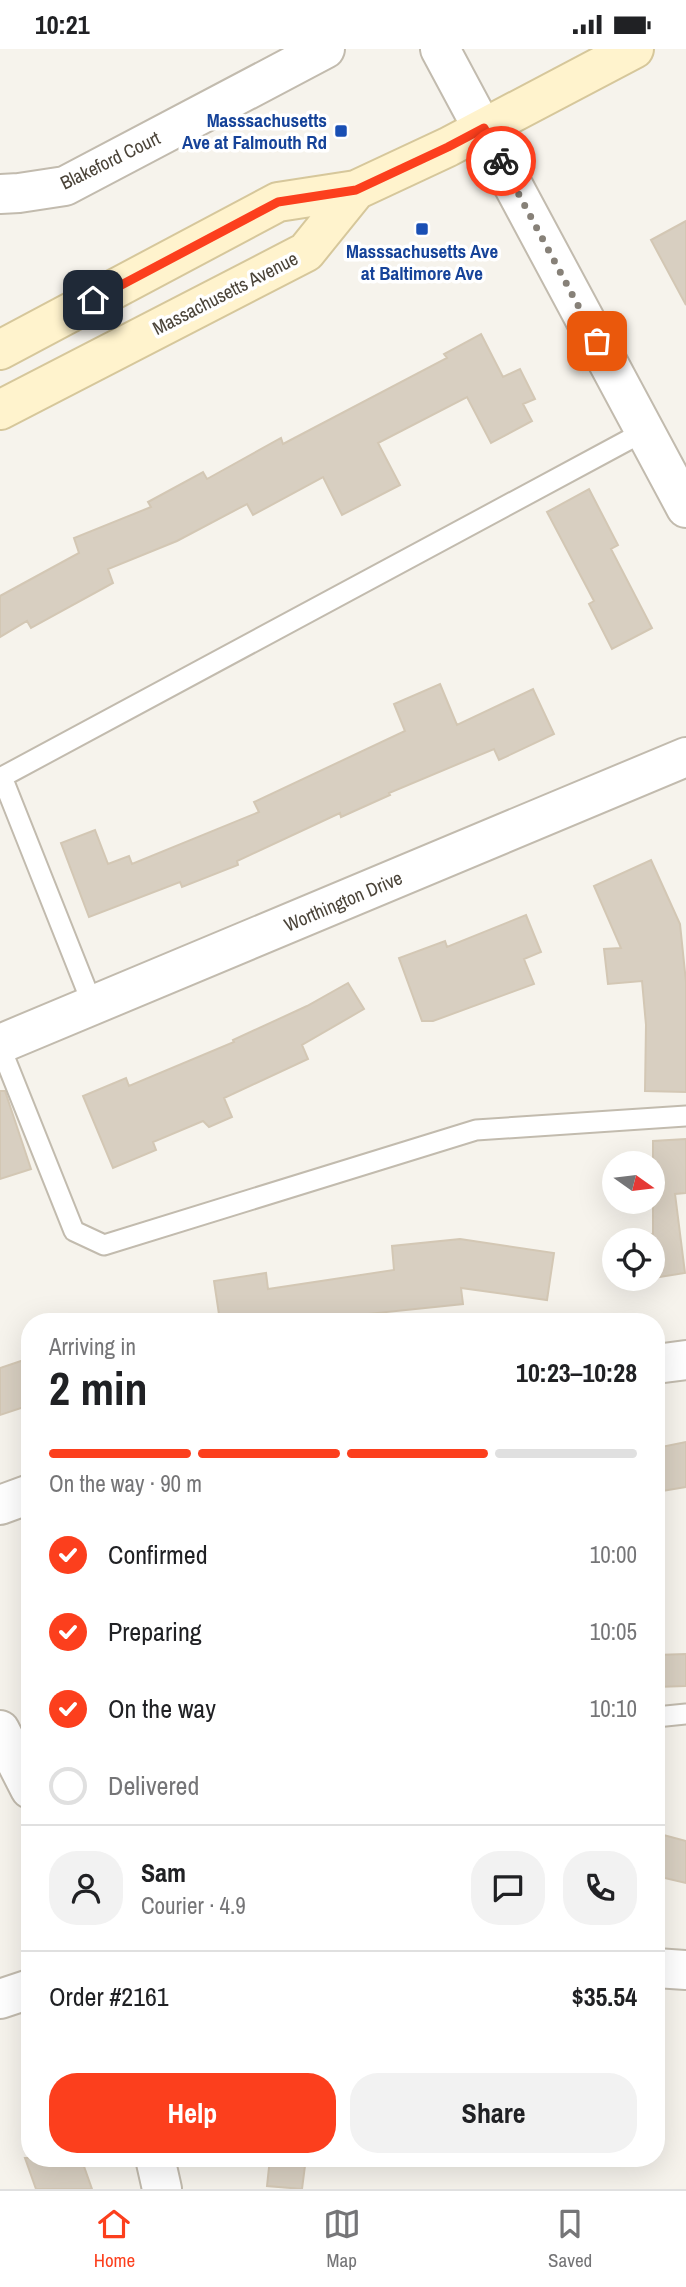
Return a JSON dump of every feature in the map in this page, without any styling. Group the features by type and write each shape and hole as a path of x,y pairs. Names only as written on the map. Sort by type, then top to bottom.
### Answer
{"main road":[{"name":"Massachusetts Avenue","path":"0,350 278,202 356,190 448,147 634,49"},
{"name":"Massachusetts Avenue","path":"0,410 306,251 356,190"}],"street":[{"name":"Blakeford Court","path":"0,194 19,194 65,185 325,49"},
{"path":"440,49 686,508"},
{"name":"Worthington Drive","path":"0,1045 686,757"},
{"path":"665,1363 686,1360"},
{"path":"0,1505 21,1497"},
{"path":"0,1730 21,1771"},
{"path":"665,1969 686,1970"},
{"path":"0,1999 21,1992"},
{"path":"157,2167 162,2189"}],"lane":[{"path":"93,1006 2,777 645,431"},
{"path":"0,1045 74,1231 104,1245 476,1130 686,1116"},
{"path":"665,1716 686,1714"}],"building":[{"path":"686,221 686,305 651,240"},
{"path":"481,334 503,377 520,369 535,399 523,404 532,421 491,443 467,397 378,443 400,485 342,515 323,477 253,515 247,504 177,541 108,569 113,583 31,628 27,621 0,637 0,596 79,553 74,538 151,507 148,502 203,472 207,479 281,438 283,444 447,358 444,354"},
{"path":"589,489 618,545 611,549 652,628 612,649 589,604 594,601 547,512"},
{"path":"440,684 457,725 533,689 554,734 499,760 494,749 389,793 390,795 341,817 340,813 237,861 238,865 182,887 180,882 89,917 61,843 95,830 108,864 129,856 132,864 259,812 254,802 405,731 394,704"},
{"path":"651,860 680,924 686,982 686,1092 645,1091 646,1025 642,981 608,984 604,949 621,948 594,886"},
{"path":"526,915 541,952 524,959 534,984 433,1021 422,1021 399,958 445,941 447,947"},
{"path":"348,983 364,1009 302,1045 308,1059 224,1098 232,1117 209,1127 203,1121 153,1142 156,1150 113,1168 83,1096 126,1078 129,1086 234,1042 233,1040 307,1006"},
{"path":"0,1091 5,1091 31,1169 0,1179"},
{"path":"686,1139 686,1193 675,1194 685,1273 665,1276 665,1228 653,1228 653,1215 665,1215 665,1151 653,1151 653,1141"},
{"path":"460,1239 554,1253 547,1300 461,1288 463,1304 377,1313 219,1313 214,1281 266,1273 268,1289 394,1270 392,1246"},
{"path":"21,1361 21,1408 0,1415 0,1368"},
{"path":"686,1442 686,1487 665,1490 665,1446"},
{"path":"686,1654 686,1686 665,1687 665,1655"},
{"path":"665,1835 686,1841 686,1883 665,1878"},
{"path":"28,2167 84,2167 92,2189 36,2189"},
{"path":"269,2167 305,2167 302,2189 267,2186"}],"way so far":[{"path":"501,161 597,341"}],"place":[{"name":"Masssachusetts Ave at Falmouth Rd","path":"341,131"},
{"name":"Masssachusetts Ave at Baltimore Ave","path":"422,229"}],"route":[{"path":"93,300 278,202 356,190 484,128 501,161"}]}
